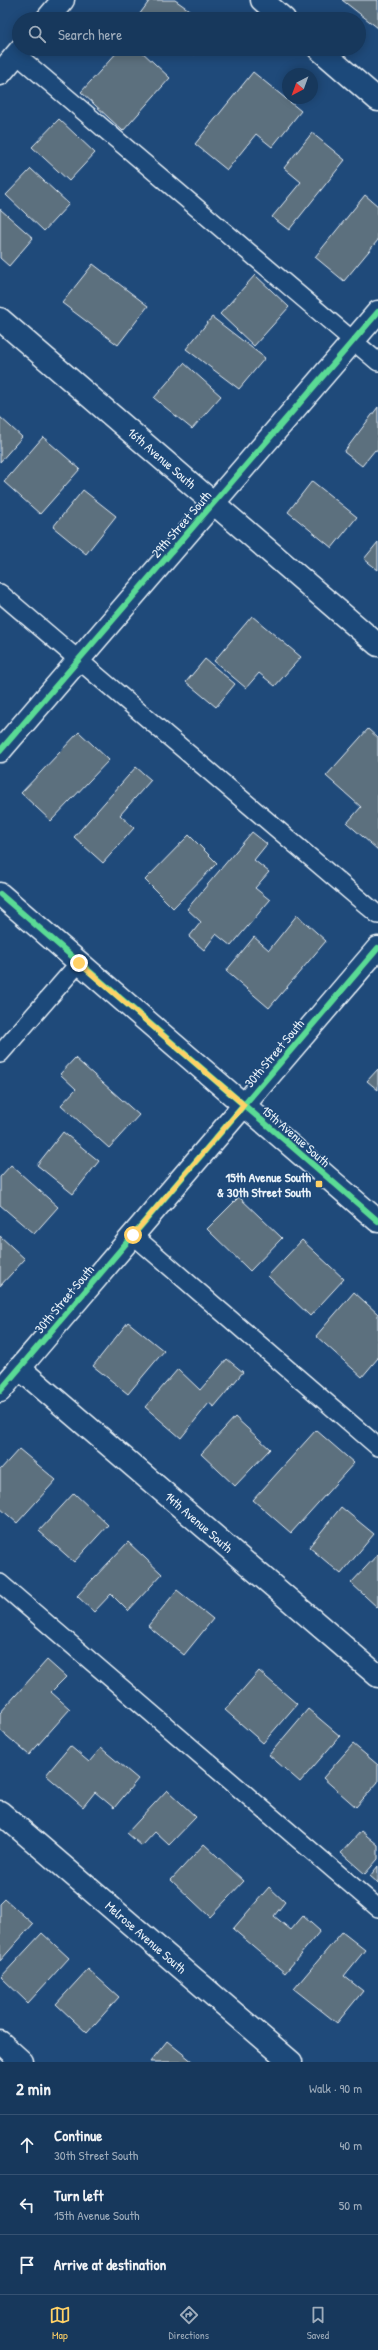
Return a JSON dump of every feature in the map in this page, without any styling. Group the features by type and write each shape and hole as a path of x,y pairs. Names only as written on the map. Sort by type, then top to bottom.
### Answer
{"street":[{"path":"53,12 63,0"},
{"path":"262,0 276,12"},
{"path":"0,74 16,56"},
{"path":"327,56 378,100"},
{"name":"29th Street South","path":"0,751 378,312"},
{"name":"16th Avenue South","path":"0,318 378,645"},
{"name":"15th Avenue South","path":"0,894 378,1221"},
{"name":"30th Street South","path":"0,1391 378,948"},
{"name":"14th Avenue South","path":"19,1368 378,1676"},
{"name":"Melrose Avenue South","path":"0,1812 291,2062"},
{"path":"0,2042 22,2062"}],"lane":[{"path":"24,56 378,362"},
{"path":"0,593 378,915"},
{"path":"0,1054 79,963"},
{"path":"133,1235 378,1447"},
{"path":"0,1583 378,1908"}],"building":[{"path":"150,0 175,0 192,12 141,12"},
{"path":"342,0 378,0 378,28 366,19 366,12 357,12"},
{"path":"114,56 146,56 170,78 123,131 81,92"},
{"path":"253,72 282,96 282,104 292,104 301,111 272,147 256,134 227,170 195,144"},
{"path":"59,119 95,153 69,181 32,147"},
{"path":"312,133 345,160 289,230 272,217 301,182 284,168"},
{"path":"31,169 69,204 44,231 6,195"},
{"path":"365,195 378,206 378,240 344,281 315,257"},
{"path":"0,209 33,238 9,266 0,258"},
{"path":"93,264 148,306 118,345 62,303"},
{"path":"255,275 289,307 254,346 220,314"},
{"path":"212,317 265,358 239,389 186,349"},
{"path":"184,363 221,396 192,429 154,398"},
{"path":"378,407 378,452 375,450 362,466 344,452"},
{"path":"0,417 22,437 0,462"},
{"path":"43,437 80,469 40,514 4,482"},
{"path":"312,481 357,517 332,548 288,512"},
{"path":"83,490 116,516 86,554 53,527"},
{"path":"378,542 378,570 364,559"},
{"path":"252,616 301,657 275,686 259,673 246,688 214,661"},
{"path":"205,659 235,684 216,707 186,682"},
{"path":"368,729 378,738 378,850 347,823 361,807 326,776"},
{"path":"79,732 109,760 51,821 21,793"},
{"path":"136,767 151,780 120,815 134,828 103,863 74,837"},
{"path":"252,832 267,844 254,860 269,872 255,888 270,900 231,946 216,934 204,950 189,937 201,922 187,909"},
{"path":"189,835 217,863 173,908 145,880"},
{"path":"297,915 326,941 269,1008 226,971 254,937 269,950"},
{"path":"75,1058 139,1115 109,1148 61,1105 76,1089 60,1074"},
{"path":"378,1069 378,1090 367,1081"},
{"path":"63,1132 99,1161 73,1194 37,1165"},
{"path":"11,1165 58,1207 34,1234 0,1205 0,1177"},
{"path":"239,1197 282,1238 250,1271 207,1229"},
{"path":"0,1236 25,1259 0,1286"},
{"path":"302,1240 344,1279 310,1316 268,1276"},
{"path":"354,1292 378,1314 378,1358 362,1377 316,1336"},
{"path":"128,1322 164,1351 128,1394 93,1366"},
{"path":"227,1359 243,1372 214,1407 209,1403 181,1438 145,1407 178,1369 200,1390"},
{"path":"235,1417 270,1449 235,1486 201,1454"},
{"path":"316,1430 354,1463 291,1533 253,1500"},
{"path":"19,1449 56,1480 17,1523 0,1508 0,1470"},
{"path":"74,1493 108,1525 74,1562 39,1531"},
{"path":"341,1507 374,1534 341,1574 309,1547"},
{"path":"128,1542 162,1574 128,1611 111,1594 94,1612 77,1596"},
{"path":"378,1554 378,1608 351,1583"},
{"path":"177,1590 213,1619 184,1655 148,1626"},
{"path":"47,1660 66,1677 51,1692 70,1709 29,1755 0,1730 0,1713"},
{"path":"259,1671 297,1704 263,1743 225,1710"},
{"path":"308,1709 340,1736 300,1782 269,1755"},
{"path":"353,1744 378,1765 378,1782 356,1807 323,1778"},
{"path":"70,1746 89,1762 101,1748 138,1779 114,1808 95,1792 83,1807 46,1775"},
{"path":"167,1790 196,1817 169,1845 155,1832 142,1846 127,1833"},
{"path":"361,1831 378,1845 378,1859 365,1874 341,1853"},
{"path":"204,1844 244,1881 210,1917 171,1880"},
{"path":"378,1866 378,1883 370,1876"},
{"path":"269,1887 285,1902 274,1916 291,1930 303,1916 320,1931 285,1973 233,1929"},
{"path":"5,1899 33,1924 0,1961 0,1904"},
{"path":"342,1932 365,1950 344,1976 363,1991 337,2023 294,1989"},
{"path":"42,1933 69,1958 28,2003 1,1977"},
{"path":"88,1969 119,1997 87,2033 56,2004"},
{"path":"167,2041 193,2062 150,2062"}],"cycle path":[{"path":"0,751 378,312"},
{"path":"0,894 378,1221"},
{"path":"0,1391 378,948"}],"place":[{"name":"15th Avenue South & 30th Street South","path":"319,1184"}],"route":[{"path":"79,963 244,1105 133,1235"}]}
